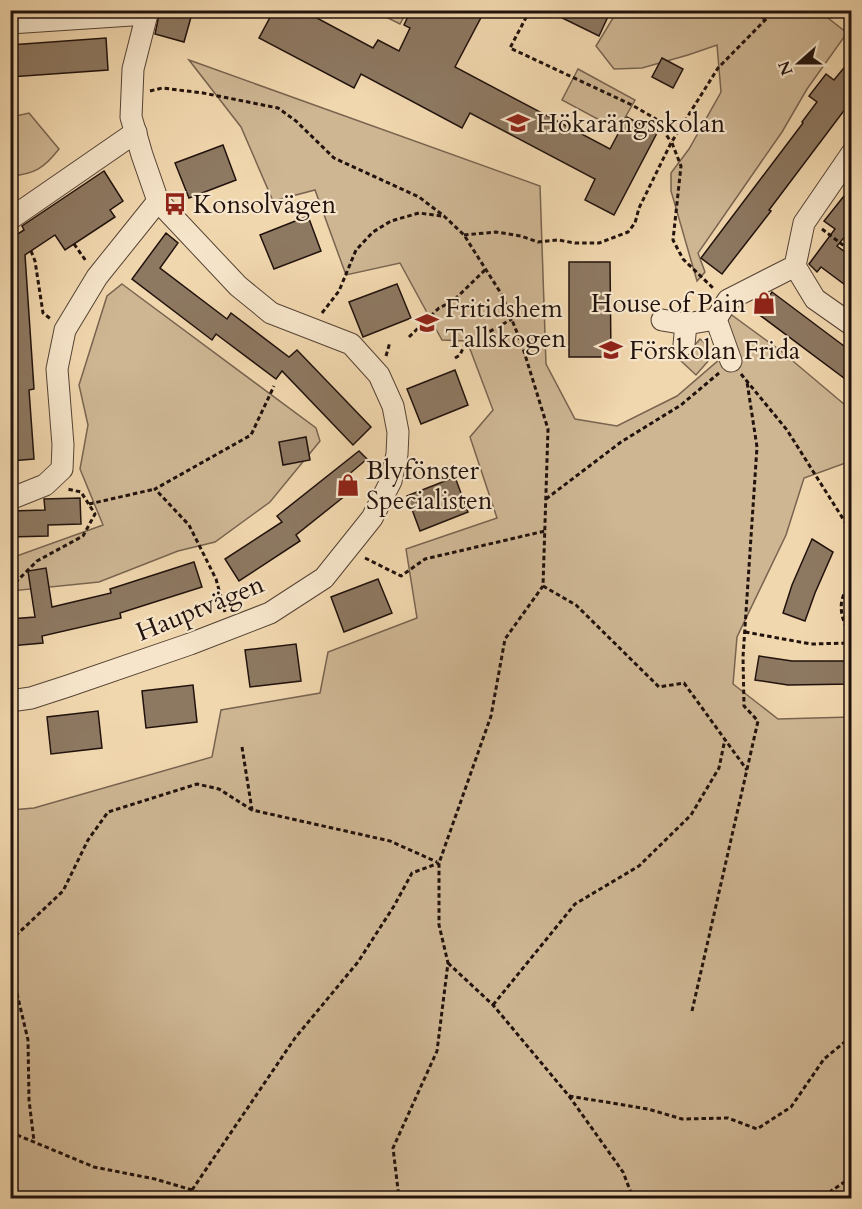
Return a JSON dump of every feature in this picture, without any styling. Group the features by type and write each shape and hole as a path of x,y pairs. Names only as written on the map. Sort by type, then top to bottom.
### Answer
{"street":[{"path":"10,23 148,12"},
{"name":"Hauptvägen","path":"10,701 31,698 68,686 270,613 324,578 372,518 391,481 397,454 398,432 393,406 379,375 351,344 271,313 238,286 158,201 131,117 133,69 148,12"},
{"path":"10,219 136,132"},
{"path":"852,153 804,223 795,266 815,299 852,325"},
{"path":"10,499 45,484 62,469 63,446 57,369 65,330 98,277 158,201"},
{"path":"662,320 685,334 717,319 728,300 795,266"},
{"path":"717,319 731,361"}],"path":[{"path":"530,10 510,48 632,105 656,119 672,143 681,166 673,240 683,259 716,290"},
{"path":"748,10 766,20"},
{"path":"464,235 496,232 521,236 538,242 558,240 599,243 628,232 635,223 639,208 672,143 718,68 775,10"},
{"path":"844,10 852,15"},
{"path":"131,96 162,88 203,93 278,108 296,121 334,158 419,197 444,216 464,235 502,295 522,345 548,429 543,586 505,639 491,716 439,862 439,925 448,963 437,1051 393,1148 399,1198"},
{"path":"311,327 339,291 356,250 373,232 391,221 418,213 444,216"},
{"path":"832,237 850,250"},
{"path":"31,251 35,261 43,313 65,330"},
{"path":"409,336 439,308 453,301 486,270"},
{"path":"455,358 460,355 464,346 512,319"},
{"path":"384,364 390,342"},
{"path":"546,499 621,442 681,405 731,361 787,430 852,533"},
{"path":"692,1011 758,721 744,706 745,632 758,447 747,382"},
{"path":"89,504 155,489 251,435 274,386"},
{"path":"10,588 37,561 83,536 95,514 81,492 45,484"},
{"path":"155,489 189,525 216,579 230,628"},
{"path":"347,549 401,576 425,559 545,531"},
{"path":"745,632 811,644 852,642 840,616 844,595 852,582"},
{"path":"543,586 576,605 659,687 684,683 747,770"},
{"path":"493,1005 575,904 639,866 691,815 719,768 725,739"},
{"path":"242,747 252,810"},
{"path":"10,941 63,891 88,840 108,812 197,784 219,789 252,810 390,841 439,862"},
{"path":"192,1190 295,1038 358,962 412,873 439,862"},
{"path":"448,963 493,1005 569,1096 623,1172 633,1198"},
{"path":"10,964 28,1040 34,1141"},
{"path":"569,1096 648,1109 682,1119 728,1118 757,1129 791,1107 824,1059 852,1036"},
{"path":"10,1132 94,1167 155,1179 210,1198"},
{"path":"824,1198 852,1177"}],"shaded area":[{"path":"374,11 407,11 400,24"},
{"path":"625,11 819,11 847,33 698,253 705,272 697,281 671,191 671,173 689,149 721,92 717,45 642,68 614,69 596,46 613,18"},
{"path":"189,60 540,186 546,364 575,419 617,426 677,396 721,358 729,313 781,351 851,410 851,461 804,478 786,535 737,637 733,684 778,719 851,717 851,1198 11,1198 11,810 34,808 212,757 221,710 320,693 328,652 417,618 406,549 497,518 470,437 493,410 467,341 442,340 400,263 346,275 315,190 273,201 241,127"},
{"path":"578,69 635,100 618,130 562,100"},
{"path":"29,113 59,149 38,169 27,174 11,176 11,117"},
{"path":"122,284 316,428 320,441 270,502 215,542 178,551 99,582 11,591 11,558 103,525 80,469 88,425 79,385 107,296"},
{"path":"700,339 716,352 696,375 681,361"}],"building":[{"path":"160,10 193,10 184,42 155,34"},
{"path":"274,10 302,10 373,48 378,40 399,51 410,28 404,25 411,10 485,10 455,67 610,149 627,117 657,133 614,215 585,200 595,179 470,113 462,128 361,74 354,88 259,38"},
{"path":"546,10 611,10 599,36"},
{"path":"106,38 108,70 10,77 10,45"},
{"path":"662,58 683,69 673,88 652,77"},
{"path":"852,58 852,100 722,274 701,258 817,102 809,96 826,74 834,80"},
{"path":"223,145 236,180 189,198 175,163"},
{"path":"104,171 123,201 110,210 115,217 65,250 55,235 25,255 34,389 29,390 34,459 10,461 10,239 24,230 22,226"},
{"path":"852,186 852,228 837,246 852,257 852,290 821,267 817,272 809,264 835,229 824,221"},
{"path":"308,216 321,251 274,269 260,235"},
{"path":"166,233 178,243 160,268 227,319 231,313 289,357 297,350 371,427 353,445 282,371 276,379 216,334 212,340 132,279"},
{"path":"569,262 610,262 611,357 569,357"},
{"path":"397,284 411,318 363,337 349,302"},
{"path":"772,292 852,352 852,384 757,313"},
{"path":"455,370 468,405 421,424 407,389"},
{"path":"306,437 310,460 283,465 279,442"},
{"path":"359,451 367,459 347,476 356,487 296,535 300,541 239,581 225,559 282,522 277,516"},
{"path":"455,477 468,512 420,531 407,496"},
{"path":"80,498 81,524 48,525 48,536 10,537 10,511 45,510 44,499"},
{"path":"812,539 833,552 805,621 783,613 792,585"},
{"path":"194,562 202,587 120,613 121,618 42,636 43,643 10,646 10,619 35,617 28,571 46,568 52,607 111,593 110,589"},
{"path":"378,579 392,613 344,632 331,597"},
{"path":"296,644 301,681 250,687 245,650"},
{"path":"759,656 792,661 852,661 852,684 788,685 755,680"},
{"path":"193,685 197,722 146,728 142,691"},
{"path":"98,711 102,748 51,754 47,717"}],"place":[{"name":"Hökarängsskolan","path":"518,123"},
{"name":"Konsolvägen","path":"175,204"},
{"name":"House of Pain","path":"764,303"},
{"name":"Fritidshem Tallskogen","path":"427,323"},
{"name":"Förskolan Frida","path":"611,350"},
{"name":"Blyfönster Specialisten","path":"348,485"}]}
